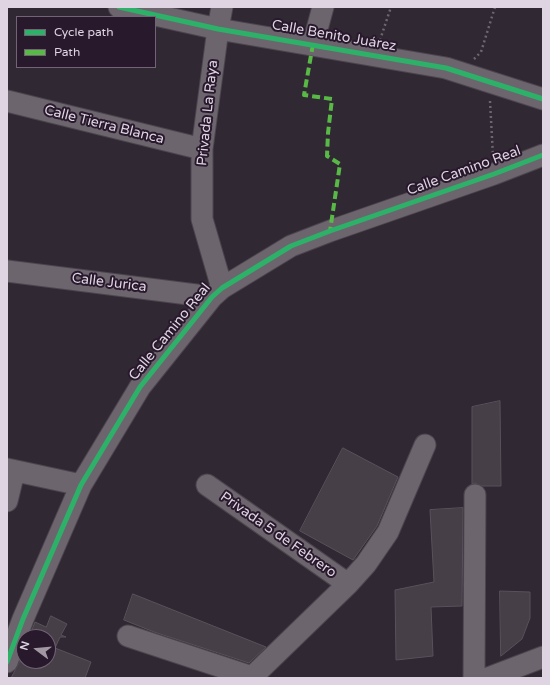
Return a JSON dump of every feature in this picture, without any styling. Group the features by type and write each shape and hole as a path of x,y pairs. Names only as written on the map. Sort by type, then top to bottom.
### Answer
{"street":[{"name":"Calle Benito Juárez","path":"119,7 218,29 446,68 543,99"},
{"name":"Privada La Raya","path":"217,293 202,219 202,149 222,7"},
{"path":"312,44 323,7"},
{"name":"Calle Tierra Blanca","path":"7,101 202,149"},
{"name":"Calle Camino Real","path":"7,662 23,619 81,485 140,386 217,293 291,246 494,174 543,155"},
{"name":"Calle Jurica","path":"7,271 217,293"},
{"name":"Privada 5 de Febrero","path":"251,678 348,584 366,564 388,532 425,445"},
{"path":"7,501 11,471 81,485"},
{"name":"Privada 5 de Febrero","path":"206,486 348,584"},
{"path":"474,678 475,495"},
{"path":"128,636 251,678"},
{"path":"488,678 543,657"}],"path":[{"path":"375,56 391,7"},
{"path":"461,73 481,52 495,7"},
{"path":"489,82 494,174"}],"building":[{"path":"500,401 501,486 482,486 475,483 472,484 472,407"},
{"path":"343,448 398,477 377,526 353,560 300,531"},
{"path":"463,508 462,606 431,607 433,656 396,660 395,590 434,582 430,510"},
{"path":"500,591 530,592 530,618 522,639 501,656"},
{"path":"133,594 266,647 249,663 154,632 124,620"},
{"path":"51,616 67,624 61,635 66,637 60,637 56,646 56,629 32,629 35,622 46,627"},
{"path":"56,648 91,662 85,678 11,678 16,669 56,669"}],"marked path":[{"path":"313,44 304,95 332,99 327,156 340,164 330,231"}],"cycle path":[{"path":"119,7 218,29 446,68 543,99"},
{"path":"7,662 23,619 81,485 140,387 212,297 222,288 291,246 494,174 543,155"}]}
